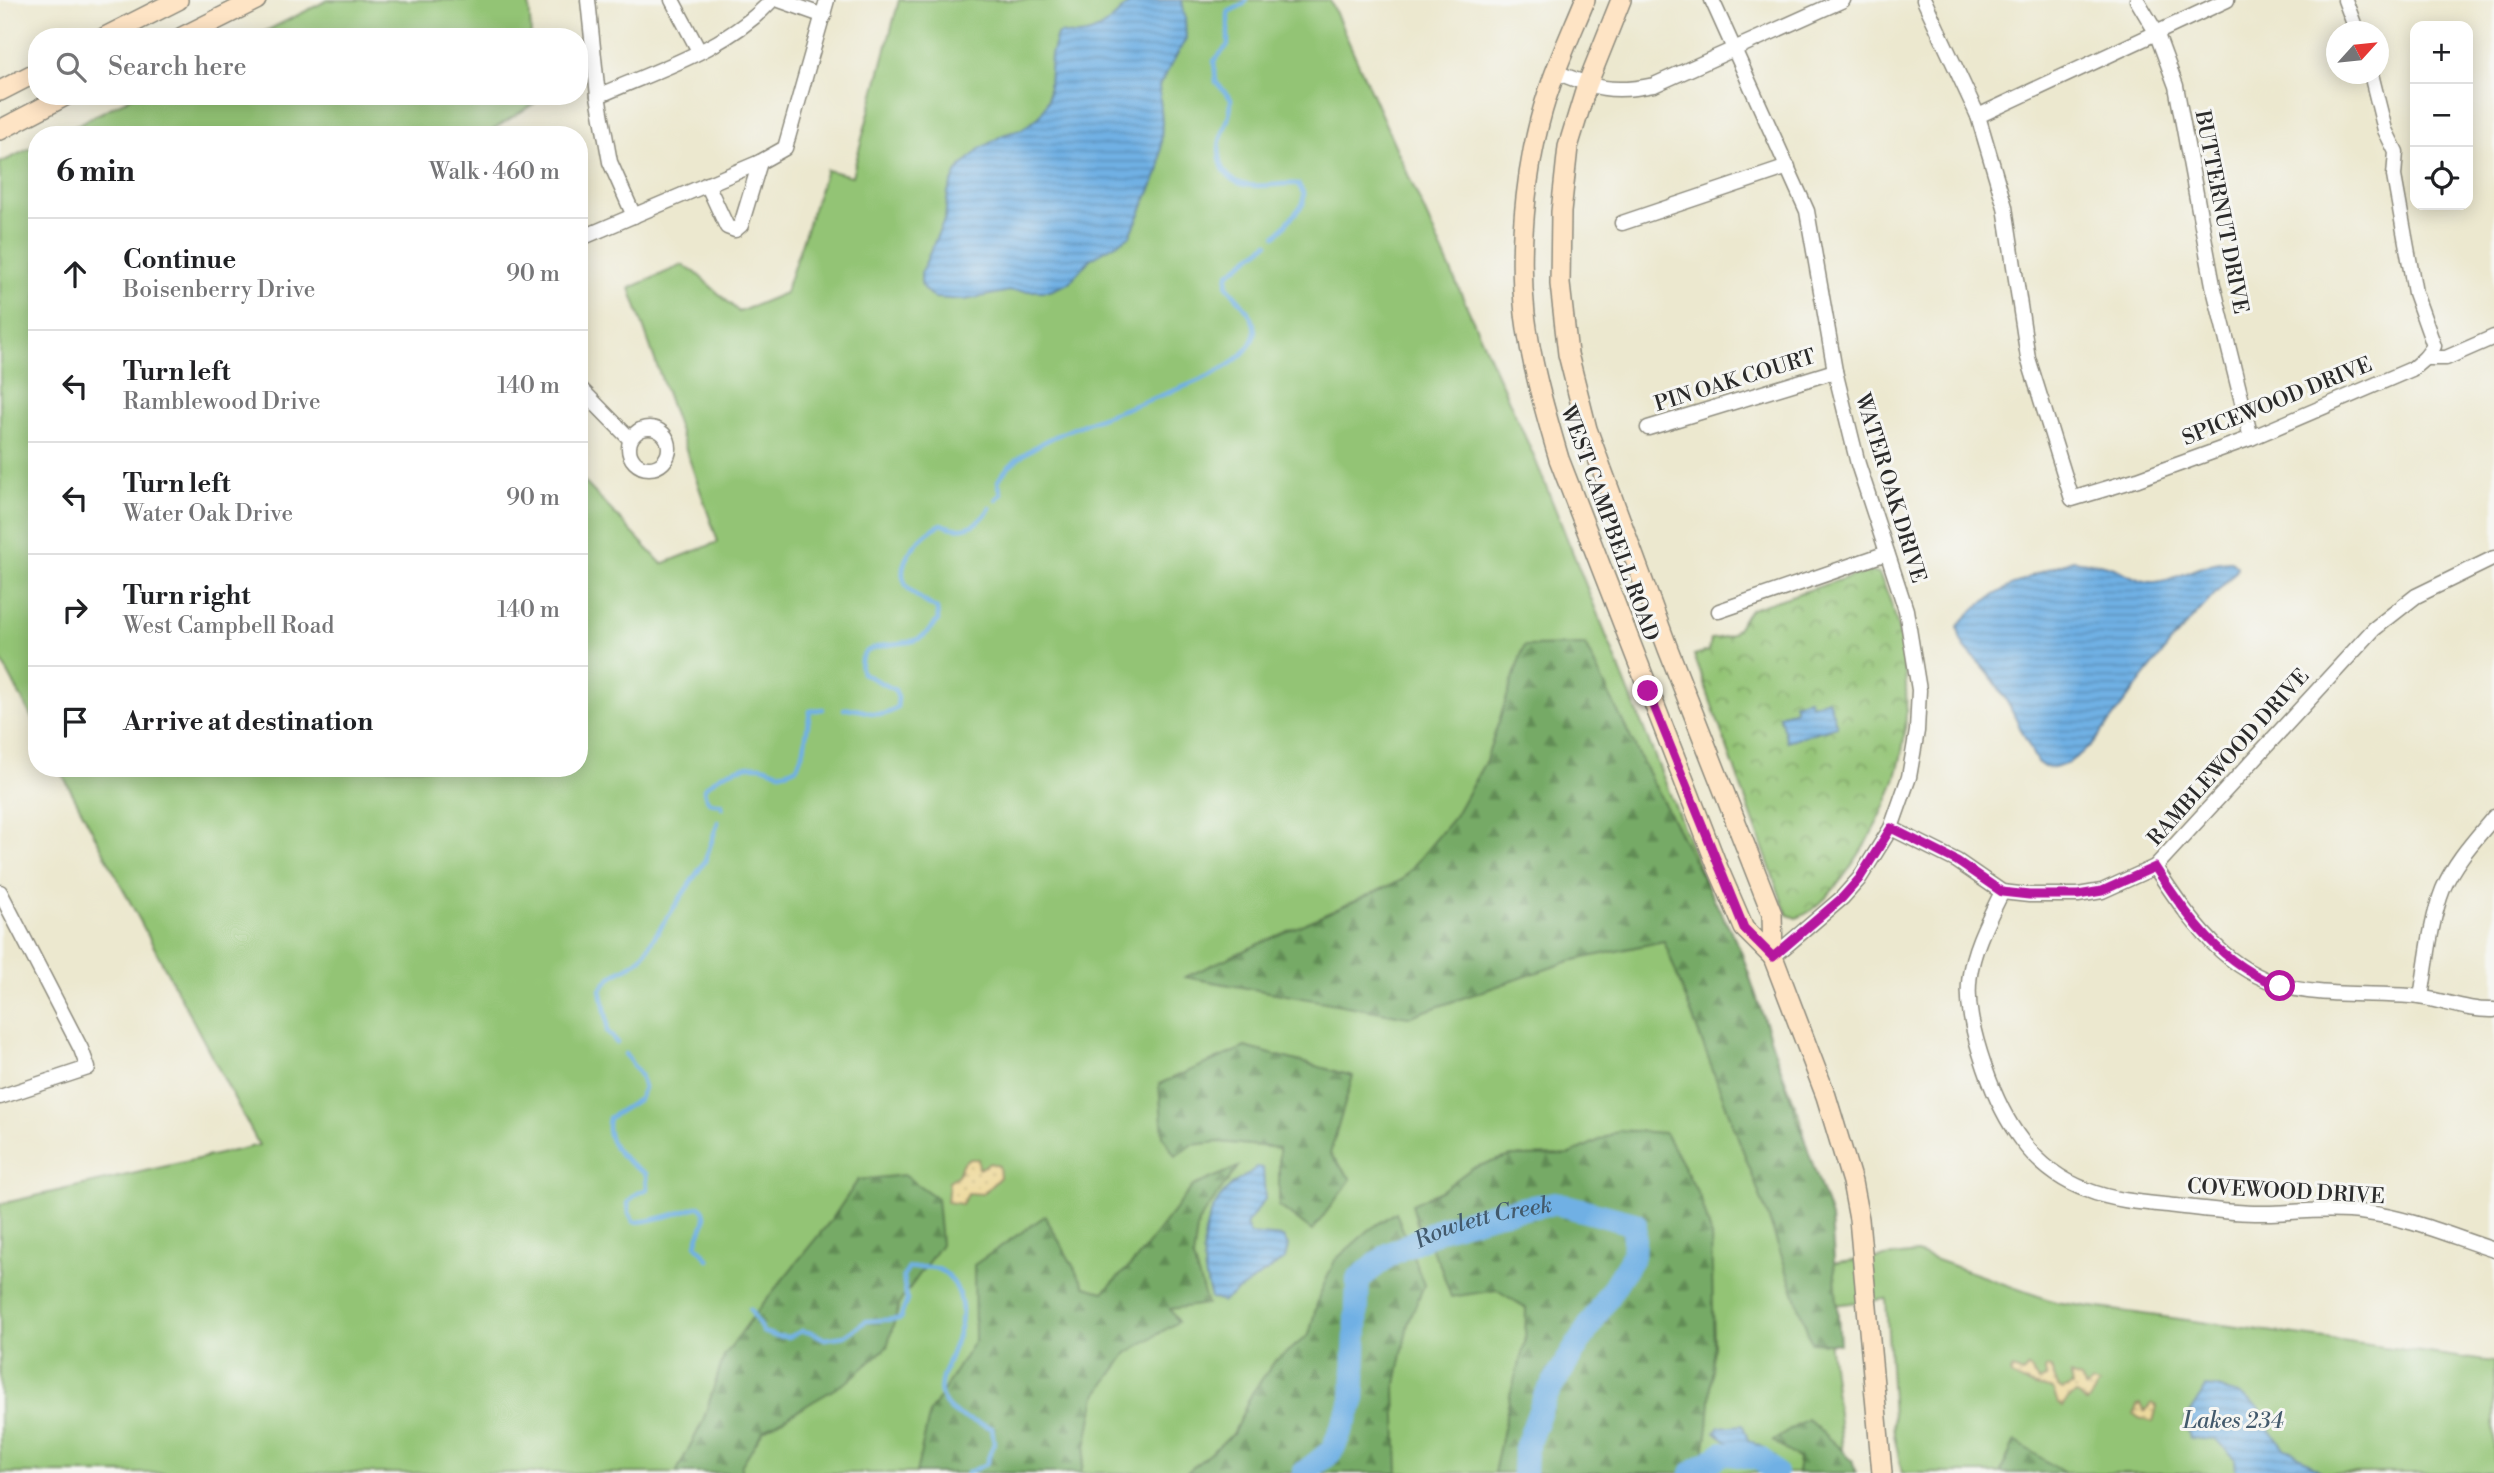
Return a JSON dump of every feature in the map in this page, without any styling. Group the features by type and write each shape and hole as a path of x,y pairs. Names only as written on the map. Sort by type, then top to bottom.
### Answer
{"main road":[{"path":"124,28 178,0"},
{"path":"200,28 256,0"},
{"name":"WEST CAMPBELL ROAD","path":"1586,0 1550,85 1531,163 1522,237 1525,313 1539,391 1559,459 1718,867 1744,928 1773,957"},
{"name":"WEST CAMPBELL ROAD","path":"1621,0 1587,85 1568,147 1561,212 1560,284 1568,354 1591,441 1668,649 1772,914 1773,957 1826,1096 1852,1182 1859,1219 1882,1473"},
{"path":"0,91 28,77"},
{"path":"0,130 48,105"}],"street":[{"path":"588,0 598,96 610,162 634,216"},
{"path":"672,0 698,51"},
{"path":"598,96 735,33 755,18 772,0"},
{"path":"779,0 824,16"},
{"path":"588,235 760,162 785,148 827,0"},
{"name":"WATER OAK DRIVE","path":"1712,0 1807,211 1835,371 1857,460 1906,610 1919,690 1917,731 1909,777 1891,828 1859,879 1842,898 1773,957"},
{"path":"1556,72 1587,85 1609,90 1629,91 1654,85 1843,0"},
{"path":"1924,0 1978,116 2227,0"},
{"name":"BUTTERNUT DRIVE","path":"2137,0 2156,32 2176,86 2213,285 2250,438"},
{"path":"2346,0 2353,21"},
{"path":"2374,84 2385,130 2396,152 2394,176 2415,293 2434,346 2425,358"},
{"name":"SPICEWOOD DRIVE","path":"1978,116 2005,207 2028,358 2072,499 2137,479 2250,438 2412,369 2425,358 2446,358 2494,337"},
{"path":"707,184 727,227 735,230 741,225 760,162"},
{"path":"1622,223 1788,167"},
{"name":"PIN OAK COURT","path":"1648,428 1835,371"},
{"path":"588,396 630,439"},
{"path":"1719,611 1887,553"},
{"name":"RAMBLEWOOD DRIVE","path":"1891,828 1957,861 2002,892 2078,895 2102,891 2155,867 2374,629 2416,596 2494,558"},
{"path":"2421,997 2443,890 2465,852 2494,817"},
{"path":"2155,867 2184,912 2207,939 2229,959 2263,980 2280,986 2319,992 2364,992 2421,997 2466,1008 2494,1010"},
{"path":"0,892 81,1048 88,1068 0,1097"},
{"name":"COVEWOOD DRIVE","path":"2002,892 1980,935 1969,967 1968,993 1973,1033 1989,1081 2006,1119 2022,1144 2067,1182 2103,1195 2146,1203 2263,1213 2325,1210 2393,1217 2494,1250"}],"green space":[{"path":"328,0 529,0 531,28 272,28"},
{"path":"899,0 1330,0 1535,459 1801,1119 1820,1265 1917,1253 2055,1302 2494,1362 2494,1473 1902,1473 1894,1435 1886,1299 1825,1306 1845,1473 0,1473 0,1204 259,1145 64,777 588,777 588,486 662,564 718,542 630,288 682,265 695,272 739,312 785,293 826,170 852,176"},
{"path":"116,105 532,105 498,126 75,126"},
{"path":"28,149 28,710 0,658 0,163"},
{"path":"1867,571 1879,574 1888,594 1904,661 1905,730 1899,767 1889,798 1859,855 1826,897 1812,910 1796,918 1788,915 1783,904 1694,655 1709,651 1711,639 1728,636 1736,630 1751,609"},
{"path":"1585,645 1741,951 1831,1218 1840,1344 1811,1342 1771,1225 1664,941 1570,961 1408,1017 1185,977 1402,880 1455,816 1486,760 1524,646"},
{"path":"1245,1047 1353,1076 1330,1154 1351,1179 1312,1231 1279,1206 1279,1148 1219,1142 1192,1145 1175,1156 1163,1136 1159,1084"},
{"path":"1620,1130 1665,1133 1701,1199 1711,1234 1714,1345 1708,1428 1701,1473 1494,1473 1510,1395 1525,1343 1526,1308 1497,1290 1451,1297 1440,1265 1417,1223 1412,1204 1441,1191 1472,1168 1511,1156 1568,1155"},
{"path":"1238,1167 1198,1222 1193,1259 1207,1304 1170,1309 1178,1322 1127,1353 1096,1396 1081,1473 916,1473 930,1412 975,1340 974,1265 1045,1216 1085,1287 1103,1292 1135,1261 1193,1186"},
{"path":"904,1175 937,1198 941,1244 900,1302 887,1347 848,1381 763,1431 741,1466 741,1473 676,1473 703,1421 724,1356 760,1307 832,1219 858,1180"},
{"path":"1396,1212 1424,1285 1408,1324 1395,1389 1398,1473 1186,1473 1233,1434 1252,1393 1275,1361 1309,1335 1319,1296 1335,1260 1369,1230"},
{"path":"1807,1419 1852,1459 1856,1473 1797,1473 1799,1459 1773,1441"},
{"path":"2015,1441 2063,1472 2063,1473 2000,1473"}],"sand":[{"path":"968,1159 978,1159 979,1169 990,1163 999,1166 1000,1177 983,1194 968,1193 962,1204 947,1202 949,1181 958,1175 962,1164"},
{"path":"2028,1367 2038,1381 2046,1378 2047,1367 2051,1368 2058,1387 2063,1390 2072,1386 2070,1375 2081,1379 2086,1388 2093,1383 2099,1385 2087,1403 2076,1394 2067,1400 2063,1407 2058,1403 2053,1390 2024,1382 2010,1374 2013,1369 2023,1373"},
{"path":"2152,1403 2157,1406 2153,1422 2134,1414 2137,1405 2140,1404 2144,1411"}],"water":[{"path":"1132,0 1182,0 1186,39 1159,86 1162,121 1160,169 1130,236 1090,259 1069,283 1050,291 1010,291 965,300 935,298 924,290 921,273 945,218 948,192 957,171 978,150 1003,135 1022,129 1040,116 1048,100 1051,55 1057,35 1082,35 1092,32 1109,22"},
{"path":"2073,560 2106,566 2152,582 2221,562 2231,561 2237,566 2236,571 2173,640 2091,746 2068,763 2055,768 2044,767 2037,762 1992,678 1963,645 1958,626 1995,594"},
{"path":"1809,699 1811,705 1828,699 1837,726 1787,741 1779,715 1796,710 1794,703"},
{"path":"1257,1167 1263,1168 1265,1199 1246,1225 1250,1234 1283,1237 1288,1246 1285,1259 1222,1302 1211,1298 1204,1269 1207,1225 1220,1198 1231,1186"},
{"name":"Lakes 234","path":"2206,1387 2238,1394 2259,1407 2271,1431 2285,1449 2323,1473 2236,1473 2235,1458 2216,1440 2190,1438 2185,1420"},
{"path":"1743,1425 1748,1440 1775,1457 1768,1469 1751,1459 1741,1458 1735,1447 1715,1432 1719,1427"}],"waterway":[{"path":"1246,0 1244,4 1228,12 1228,45 1214,61 1216,82 1231,99 1229,116 1219,148 1223,168 1229,177 1237,182 1256,186 1298,184 1304,194 1303,204 1276,236"},
{"path":"996,500 1001,493 998,481 1019,458 1052,438 1176,390 1212,374 1240,357 1254,336 1255,329 1250,315 1227,286 1228,274 1268,243"},
{"path":"844,709 885,714 897,707 895,690 862,673 861,663 863,655 869,650 921,638 938,620 937,609 906,585 903,567 907,558 919,541 934,528 942,524 956,528 975,524 990,508"},
{"path":"722,808 722,804 709,802 704,789 737,768 761,766 781,772 797,767 804,749 810,711 823,709"},
{"path":"617,1043 607,1031 601,990 607,981 633,964 645,952 705,861 718,822"},
{"path":"625,1054 640,1075 644,1088 639,1099 609,1118 608,1127 609,1136 618,1151 646,1174 647,1189 628,1202 629,1213 634,1222 642,1222 700,1206 705,1219 696,1244 709,1260"},
{"name":"Rowlett Creek","path":"1304,1473 1332,1451 1353,1402 1358,1279 1390,1254 1443,1228 1496,1213 1555,1203 1635,1224 1633,1256 1545,1397 1525,1451 1524,1473"},
{"path":"750,1309 763,1332 775,1336 789,1337 802,1331 825,1339 845,1336 866,1321 900,1319 907,1300 903,1277 909,1268 929,1267 941,1270 951,1278 960,1295 962,1306 960,1326 943,1377 941,1394 944,1402 955,1413 992,1428 994,1443 986,1464 967,1473"},
{"name":"Rowlett Creek","path":"1692,1473 1723,1453 1761,1459 1775,1473"}],"route":[{"path":"1648,691 1744,928 1773,957 1842,898 1859,879 1891,828 1957,861 2002,892 2078,895 2102,891 2155,867 2184,912 2207,939 2247,972 2280,986"}]}
